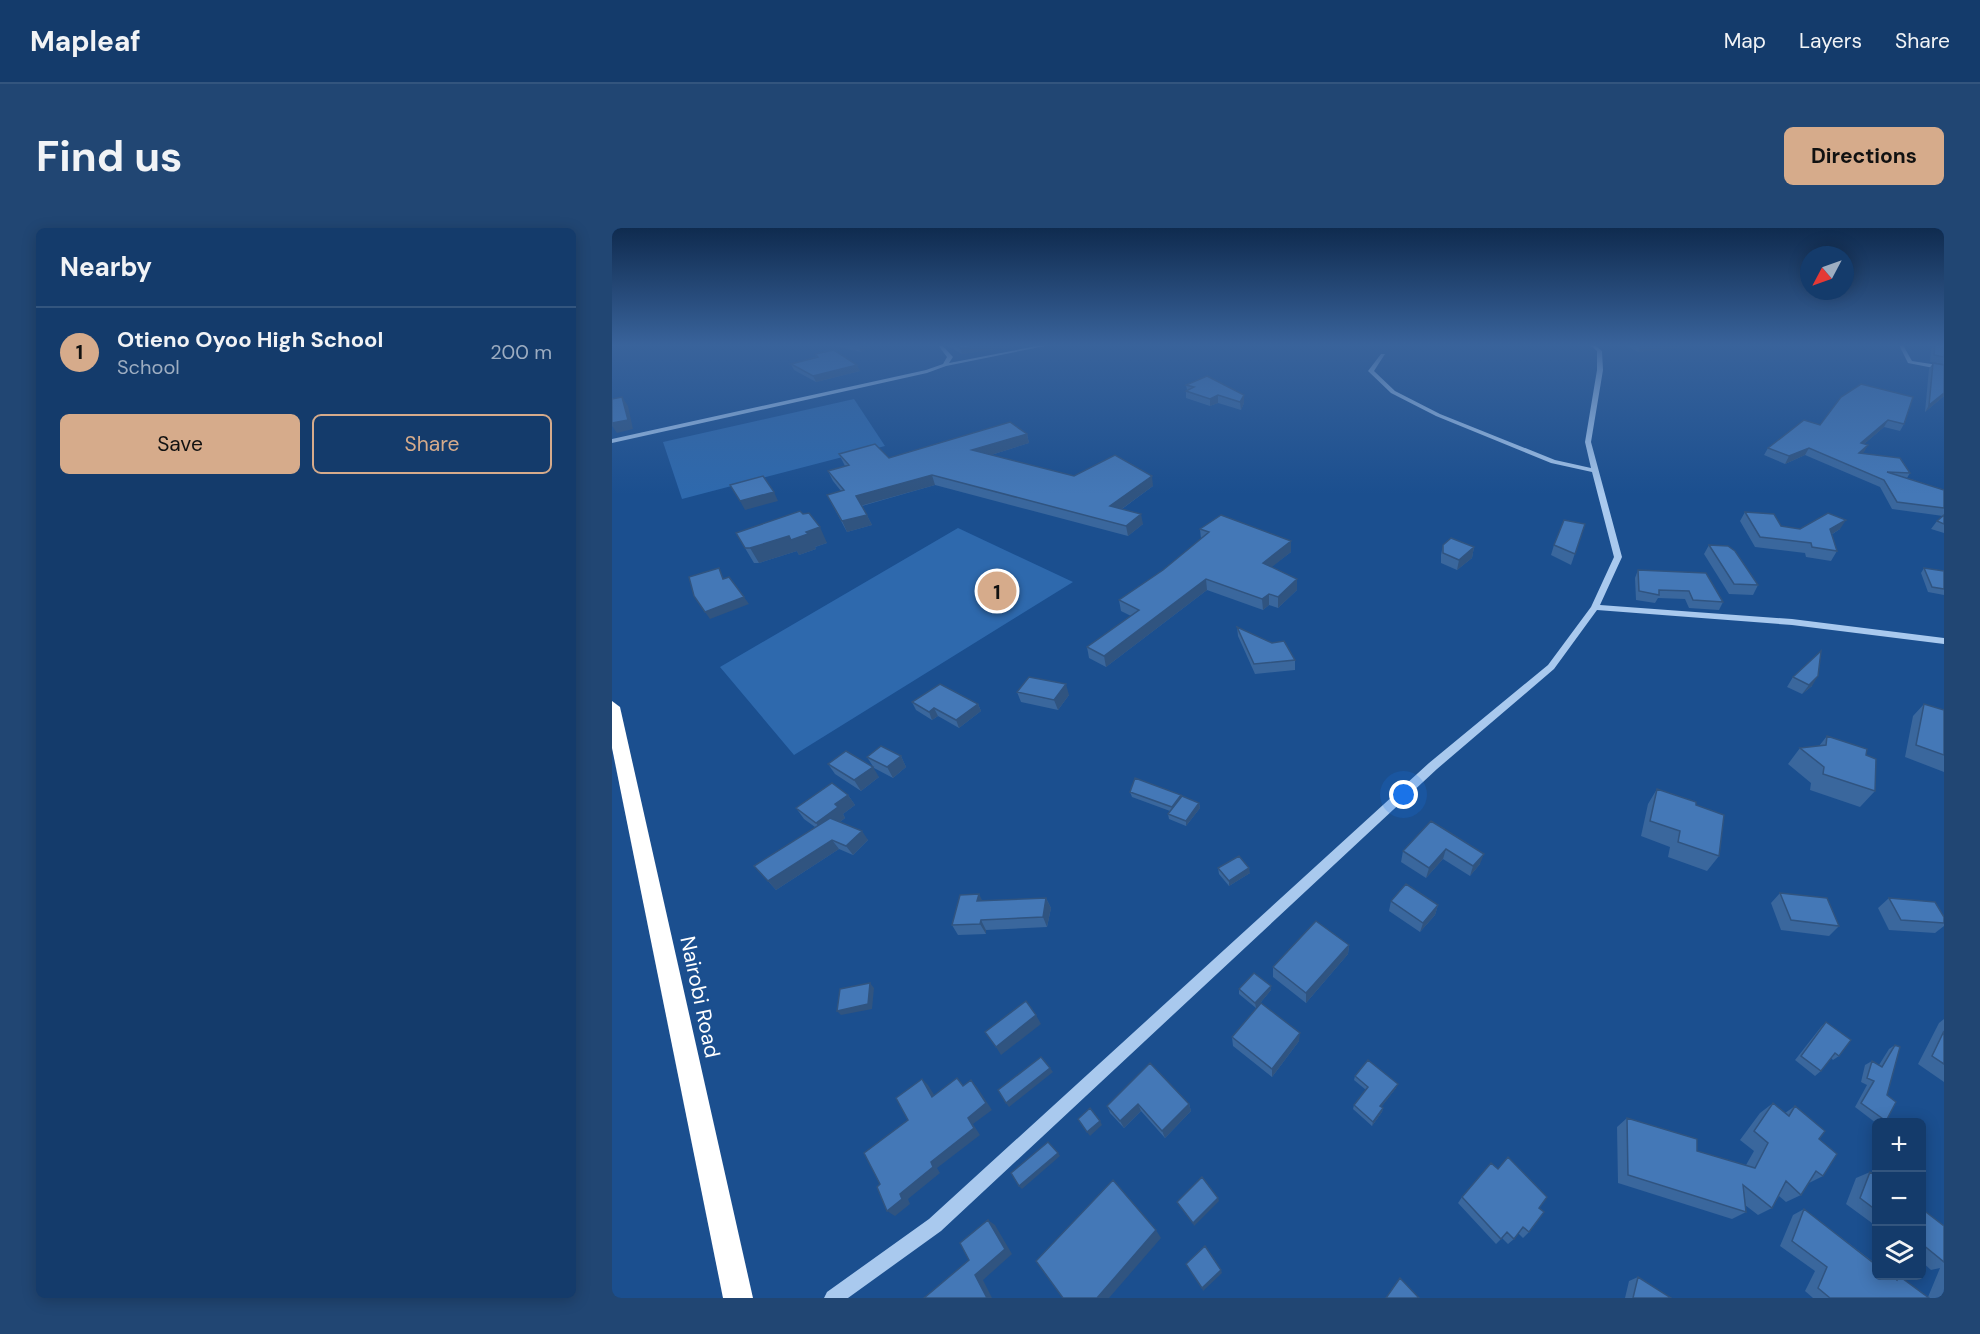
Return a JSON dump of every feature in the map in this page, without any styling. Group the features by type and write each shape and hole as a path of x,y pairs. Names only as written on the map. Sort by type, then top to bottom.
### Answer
{"highway":[{"name":"Nairobi Road","path":"612,706 738,1298"}],"street":[{"path":"612,441 814,395"},
{"path":"1399,395 1438,415 1553,462 1594,470"},
{"path":"832,1298 935,1225 1424,774 1551,667 1594,607 1618,557 1588,442 1596,395"},
{"path":"1594,607 1792,622 1944,641"}],"shaded area":[{"path":"854,399 885,446 682,499 663,442"},
{"path":"958,528 1073,582 794,755 720,667"}],"building":[{"path":"1198,395 1244,395 1240,402 1218,395 1210,399"},
{"path":"1844,395 1905,395 1913,397 1904,424 1888,420 1861,443 1868,445 1859,453 1900,458 1910,473 1887,472 1944,490 1944,508 1897,502 1884,480 1809,448 1789,456 1768,448 1804,420 1820,425"},
{"path":"1930,395 1942,395 1929,405"},
{"path":"622,397 628,420 612,423 612,399"},
{"path":"1010,422 1027,434 972,450 1074,476 1115,455 1152,476 1110,506 1141,514 1126,526 932,475 856,496 867,515 842,521 827,495 844,490 828,471 849,465 839,454 875,444 889,458"},
{"path":"763,476 774,492 740,501 730,485"},
{"path":"800,511 803,514 809,513 820,527 791,540 789,536 750,548 745,548 736,533"},
{"path":"1745,512 1774,514 1781,526 1800,529 1828,513 1846,520 1830,529 1837,551 1812,547 1811,543 1760,537"},
{"path":"1221,515 1291,541 1263,563 1297,579 1278,597 1269,594 1262,599 1206,579 1104,656 1087,647 1139,610 1119,600 1163,570 1209,532 1200,529"},
{"path":"1944,515 1944,524 1937,521"},
{"path":"1564,520 1585,524 1575,554 1554,545"},
{"path":"1451,538 1474,547 1459,560 1443,553 1443,545"},
{"path":"1709,545 1728,546 1735,551 1758,585 1734,584"},
{"path":"719,568 723,579 729,577 744,597 705,612 694,596 689,577"},
{"path":"1924,568 1944,571 1944,589 1932,587"},
{"path":"1638,570 1706,573 1723,602 1693,600 1689,591 1659,590 1659,595 1639,591"},
{"path":"1237,627 1272,643 1284,641 1295,660 1254,664"},
{"path":"1821,651 1818,676 1809,685 1793,677"},
{"path":"1029,677 1066,684 1054,700 1017,692"},
{"path":"940,684 978,704 956,720 934,708 929,712 912,702"},
{"path":"1924,704 1944,710 1944,755 1916,745"},
{"path":"1827,736 1867,749 1866,755 1876,759 1875,791 1823,774 1824,767 1800,748 1826,745"},
{"path":"881,746 901,756 887,767 867,757"},
{"path":"846,751 873,767 854,780 828,764"},
{"path":"1135,778 1181,795 1172,807 1130,792"},
{"path":"832,783 848,795 835,804 838,807 816,823 796,808"},
{"path":"1657,789 1696,802 1696,805 1724,815 1719,856 1678,842 1680,831 1650,821"},
{"path":"1182,796 1199,803 1186,821 1168,814"},
{"path":"830,818 862,831 846,846 832,840 768,881 754,866"},
{"path":"1431,821 1484,854 1473,866 1446,849 1429,868 1403,851"},
{"path":"1239,856 1249,868 1229,881 1218,868"},
{"path":"1406,884 1438,905 1423,923 1391,901"},
{"path":"1780,893 1827,898 1839,926 1791,920"},
{"path":"979,894 977,901 1046,898 1043,917 981,920 980,924 952,925 960,895"},
{"path":"1889,898 1935,902 1944,917 1944,923 1901,920"},
{"path":"1316,921 1349,945 1306,993 1273,967"},
{"path":"1254,973 1271,986 1255,1003 1239,989"},
{"path":"870,983 868,1004 837,1011 840,989"},
{"path":"1026,1001 1036,1015 996,1047 985,1032"},
{"path":"1261,1003 1300,1033 1272,1069 1232,1037"},
{"path":"1826,1022 1851,1040 1839,1056 1835,1053 1821,1071 1801,1056"},
{"path":"1944,1031 1944,1064 1932,1056"},
{"path":"1895,1045 1900,1047 1887,1095 1896,1102 1888,1118 1882,1118 1861,1103 1874,1081 1867,1078 1872,1061 1882,1067"},
{"path":"1041,1057 1050,1068 1006,1103 998,1090"},
{"path":"1368,1060 1398,1084 1380,1106 1383,1108 1373,1122 1354,1105 1368,1087 1355,1076"},
{"path":"1150,1063 1189,1104 1162,1131 1138,1104 1120,1121 1107,1106"},
{"path":"957,1078 963,1086 971,1080 986,1103 968,1118 974,1128 931,1162 933,1167 900,1194 902,1199 887,1211 877,1187 880,1184 864,1153 908,1120 896,1098 922,1079 932,1097"},
{"path":"1773,1103 1789,1116 1795,1106 1825,1131 1819,1139 1837,1154 1823,1176 1816,1171 1801,1195 1786,1181 1772,1208 1743,1185 1746,1212 1628,1175 1627,1118 1697,1139 1697,1151 1755,1168 1768,1143 1754,1131"},
{"path":"1090,1108 1100,1121 1087,1132 1078,1119"},
{"path":"1048,1142 1058,1153 1019,1186 1011,1173"},
{"path":"1508,1157 1547,1197 1539,1208 1544,1212 1529,1232 1523,1227 1514,1239 1507,1232 1501,1239 1462,1197 1491,1163 1498,1169"},
{"path":"1870,1172 1872,1173 1872,1207 1860,1198"},
{"path":"1202,1177 1218,1198 1193,1223 1177,1202"},
{"path":"1113,1180 1156,1230 1097,1298 1063,1298 1036,1261"},
{"path":"1804,1209 1872,1262 1872,1280 1904,1280 1929,1298 1830,1298 1818,1288 1827,1267 1792,1241"},
{"path":"1926,1212 1944,1226 1944,1262 1926,1247"},
{"path":"988,1220 1005,1249 975,1275 987,1298 924,1298 969,1260 960,1243"},
{"path":"1205,1246 1221,1270 1202,1288 1186,1264"},
{"path":"1638,1277 1671,1298 1633,1298"},
{"path":"1400,1278 1419,1298 1386,1298"}],"place":[{"name":"Otieno Oyoo High School","path":"997,591"}]}
